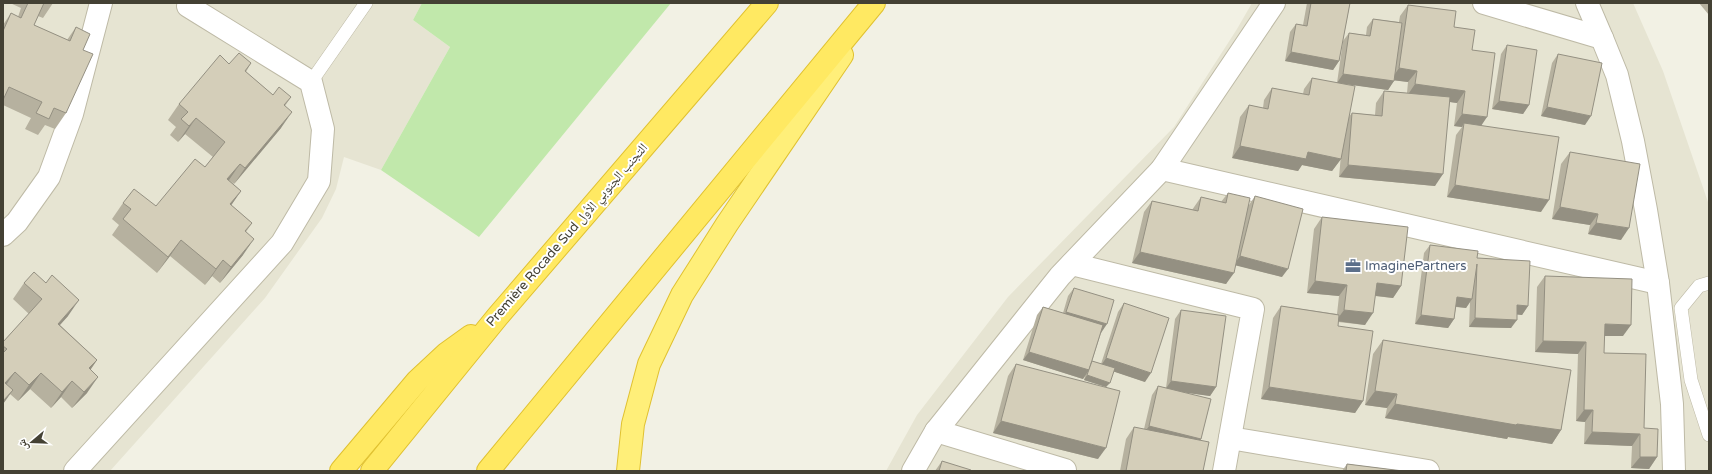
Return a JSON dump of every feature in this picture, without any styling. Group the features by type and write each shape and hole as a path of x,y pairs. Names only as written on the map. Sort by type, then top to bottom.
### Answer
{"highway":[{"name":"Première Rocade Sud التجنب الجنوبي الأول","path":"372,471 498,316 767,3"},
{"path":"488,471 874,3"},
{"path":"628,471 633,424 649,364 682,295 727,224 877,3"},
{"path":"341,471 417,381 446,354 498,316"}],"street":[{"path":"3,235 17,222 49,177 72,114 101,3"},
{"path":"913,471 936,431 1060,276 1162,169 1274,3"},
{"path":"1484,3 1602,38"},
{"path":"1587,3 1617,75 1633,141 1658,283 1672,404 1674,471"},
{"path":"75,471 282,243 319,181 323,129 311,82 188,6"},
{"path":"1162,169 1658,283"},
{"path":"1072,264 1253,310 1224,471"},
{"path":"936,431 1065,470"},
{"path":"1230,438 1419,470"}],"lane":[{"path":"311,82 366,3"},
{"path":"1709,283 1699,286 1680,308 1692,380 1709,435"}],"shaded area":[{"path":"3,3 422,3 413,20 450,47 381,170 344,157 336,189 322,218 265,298 110,471 3,471"},
{"path":"1252,3 1633,3 1663,71 1709,205 1709,471 886,471 917,415 1008,297 1174,127"}],"green space":[{"path":"422,3 671,3 479,237 381,170 450,47 413,20"}],"building":[{"path":"28,3 44,3 34,25 70,41 76,27 90,34 83,50 93,54 66,113 54,108 49,119 36,113 42,102 9,87 3,100 3,31 11,13 21,18"},
{"path":"1311,3 1350,3 1339,61 1291,52 1296,24 1307,26"},
{"path":"1408,5 1456,11 1454,27 1475,30 1472,50 1495,53 1487,117 1462,114 1465,91 1415,84 1417,71 1399,68"},
{"path":"1373,19 1402,23 1394,81 1343,74 1349,33 1370,36"},
{"path":"1507,45 1537,50 1529,105 1499,101"},
{"path":"239,53 251,63 245,71 273,95 279,87 291,97 284,105 292,112 245,168 240,164 227,179 241,191 230,204 252,223 245,231 254,239 231,267 223,260 216,269 181,240 168,257 123,219 131,209 123,203 134,189 156,206 195,159 205,167 225,142 196,118 189,126 181,119 188,112 179,104 220,55 229,64"},
{"path":"1558,54 1602,63 1591,116 1547,107"},
{"path":"1312,78 1355,86 1341,159 1308,152 1306,159 1240,146 1249,105 1268,109 1272,88 1309,95"},
{"path":"1384,91 1450,97 1443,174 1348,165 1352,113 1382,116"},
{"path":"1464,123 1559,137 1549,200 1455,185"},
{"path":"1570,152 1640,164 1629,228 1596,223 1598,214 1560,207"},
{"path":"1228,193 1250,198 1234,273 1140,252 1152,201 1198,211 1201,197 1226,203"},
{"path":"1255,196 1303,209 1288,269 1240,256"},
{"name":"ImaginePartners","path":"1322,217 1408,227 1401,286 1377,283 1373,313 1344,310 1347,285 1315,281"},
{"path":"1430,245 1478,251 1477,258 1530,261 1528,306 1517,305 1517,320 1475,318 1477,264 1472,299 1457,297 1454,319 1421,315"},
{"path":"34,272 46,283 52,275 79,300 58,324 97,360 89,368 98,377 84,392 72,381 62,392 41,373 29,385 15,372 5,383 13,390 3,401 3,353 7,349 3,346 3,342 42,299 24,283"},
{"path":"1545,276 1632,279 1631,325 1605,324 1604,353 1646,354 1644,428 1658,429 1657,457 1640,457 1640,434 1592,432 1593,410 1584,410 1586,342 1543,341"},
{"path":"1074,288 1114,300 1107,324 1066,312"},
{"path":"1124,303 1169,318 1151,373 1106,358"},
{"path":"1281,306 1339,315 1338,326 1373,331 1363,401 1269,387"},
{"path":"1043,307 1103,325 1089,370 1029,352"},
{"path":"1181,310 1226,316 1216,387 1171,381"},
{"path":"1383,340 1571,370 1561,430 1516,425 1395,404 1397,394 1375,391"},
{"path":"1092,361 1115,368 1110,383 1087,375"},
{"path":"1016,364 1120,391 1106,448 1001,421"},
{"path":"1158,386 1211,399 1201,439 1149,426"},
{"path":"1134,427 1209,442 1203,471 1126,471"},
{"path":"942,461 971,470 939,471"},
{"path":"1347,464 1403,471 1346,471"}],"place":[{"name":"ImaginePartners","path":"1353,266"}]}
